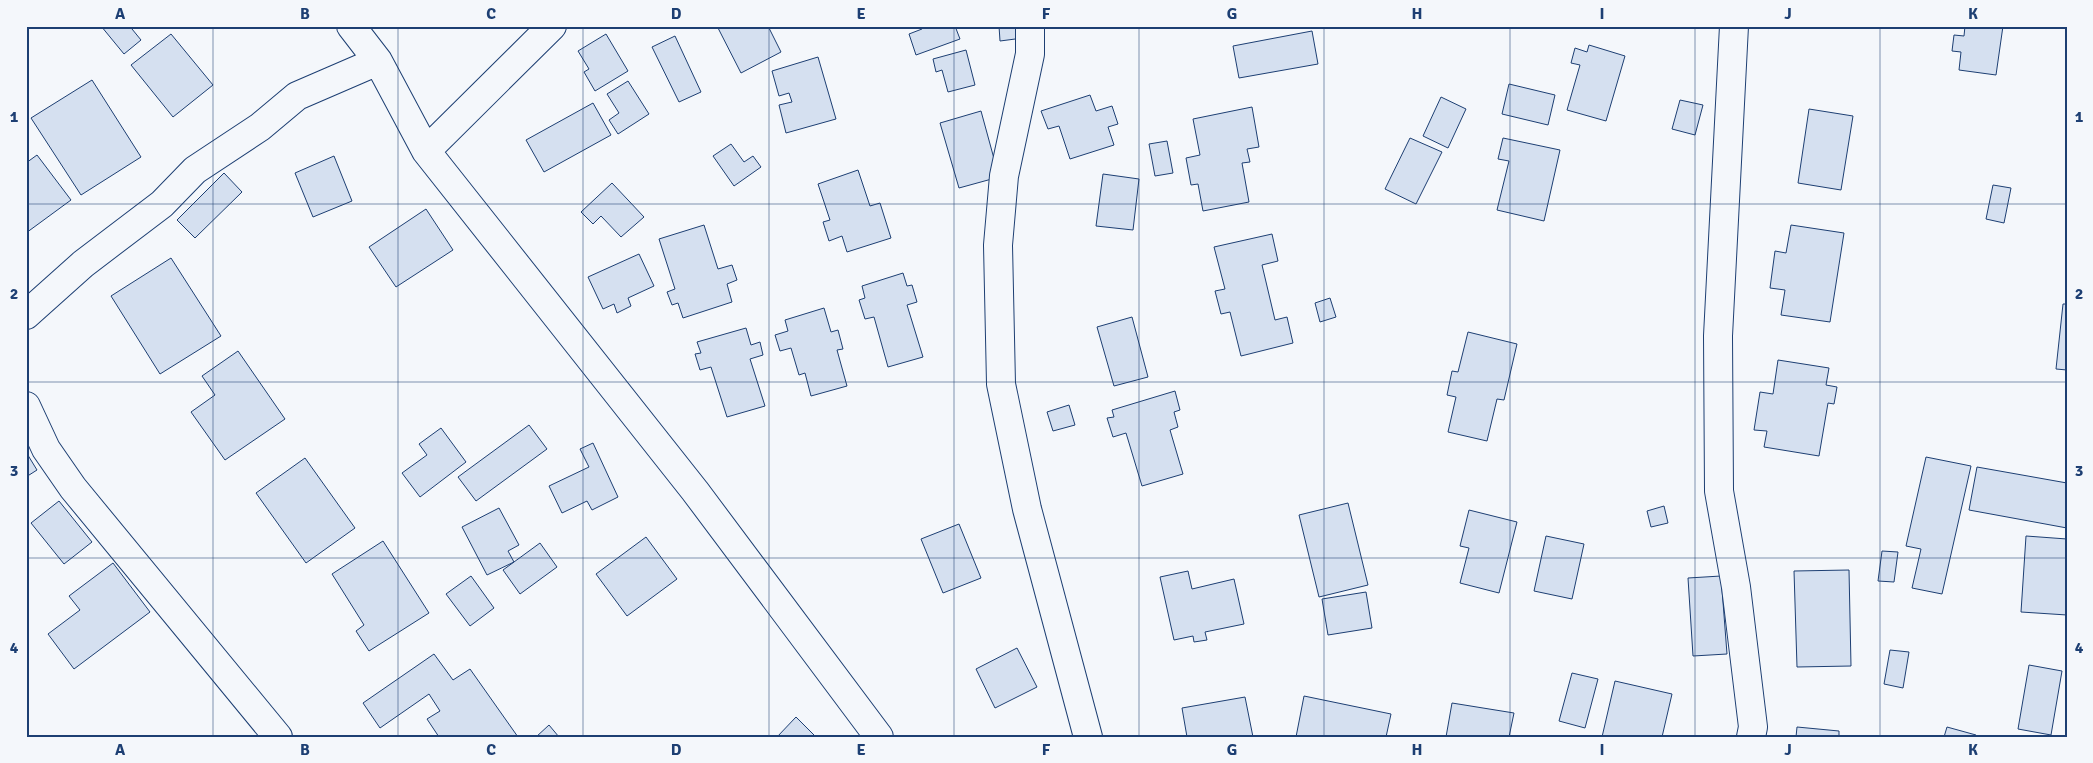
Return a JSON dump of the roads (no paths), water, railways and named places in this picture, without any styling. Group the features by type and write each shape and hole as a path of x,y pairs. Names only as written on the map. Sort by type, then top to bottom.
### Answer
{"street":[{"path":"351,26 378,61 426,151 694,491 879,737"},
{"path":"426,151 552,26"},
{"path":"1030,26 1030,54 1004,176 998,245 1001,384 1027,509 1088,737"},
{"path":"1734,26 1718,336 1719,491 1736,587 1753,727 1751,737"},
{"path":"26,314 83,264 162,204 195,170 260,127 297,96 378,61"},
{"path":"26,406 46,449 73,488 278,737"}]}
